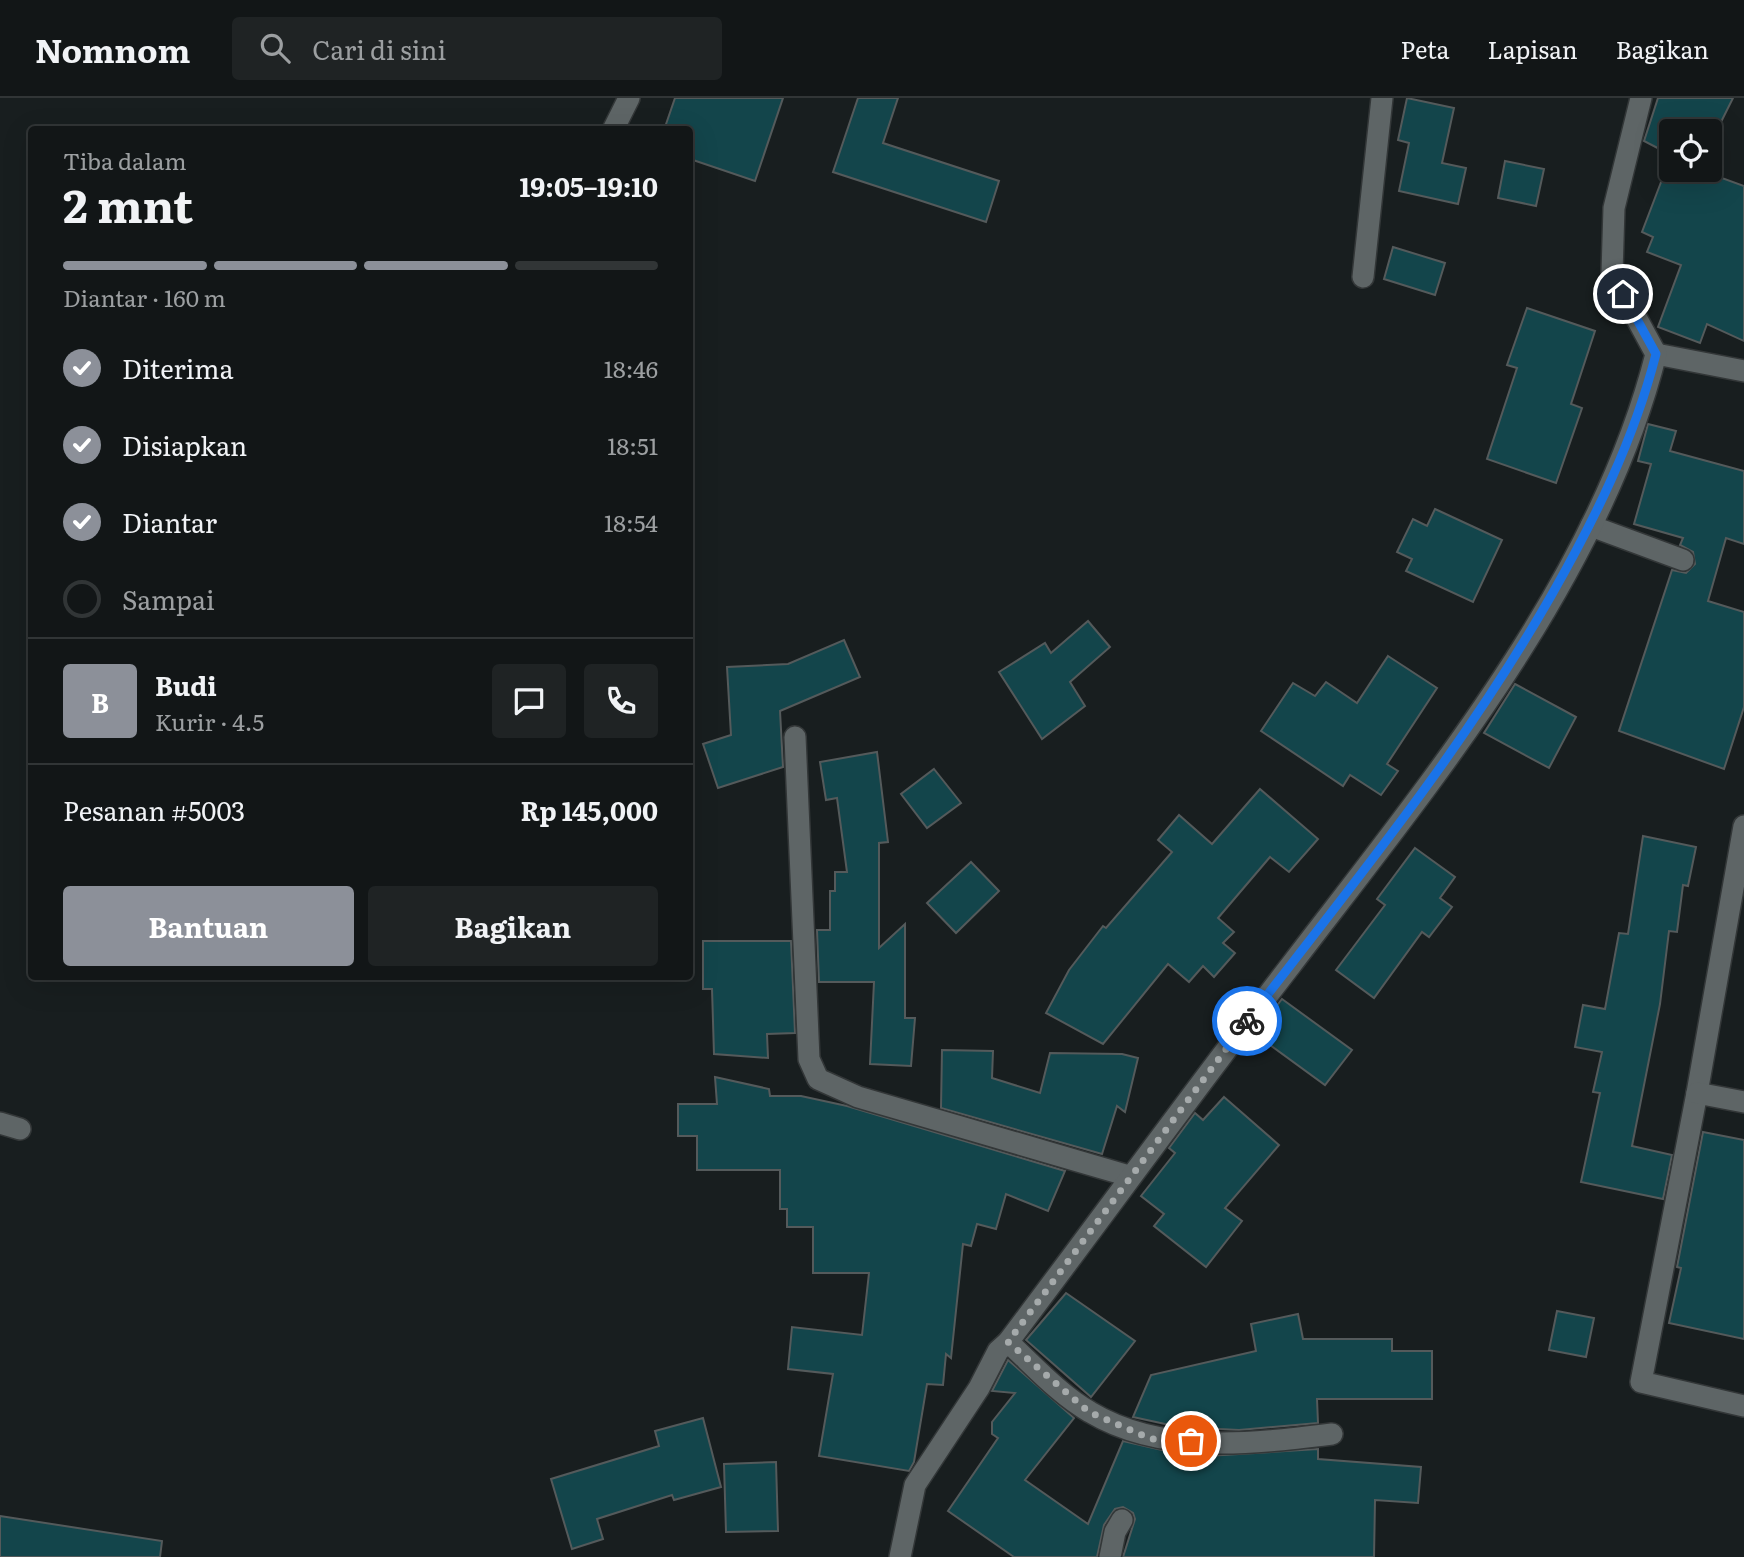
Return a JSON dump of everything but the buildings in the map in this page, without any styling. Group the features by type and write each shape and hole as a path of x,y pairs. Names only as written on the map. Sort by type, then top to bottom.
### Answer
{"street":[{"path":"614,126 629,98"},
{"path":"1363,277 1382,98"},
{"path":"900,1557 915,1485 979,1388 998,1351 1008,1342 1129,1176 1449,759 1527,638 1591,526 1643,402 1656,354 1612,274 1614,208 1641,98"},
{"path":"1656,354 1744,370"},
{"path":"1591,526 1683,560"},
{"path":"795,737 808,1059 818,1079 858,1097 1129,1176"},
{"path":"1744,826 1697,1093 1641,1382 1744,1406"},
{"path":"1697,1093 1744,1102"},
{"path":"1008,1342 1089,1412 1151,1439 1241,1442 1332,1434"},
{"path":"1110,1557 1115,1532 1122,1520"}],"way so far":[{"path":"1191,1441 1151,1439 1089,1412 1008,1342 1247,1021"}],"route":[{"path":"1247,1021 1449,759 1527,638 1591,526 1643,402 1656,354 1623,294"}]}
